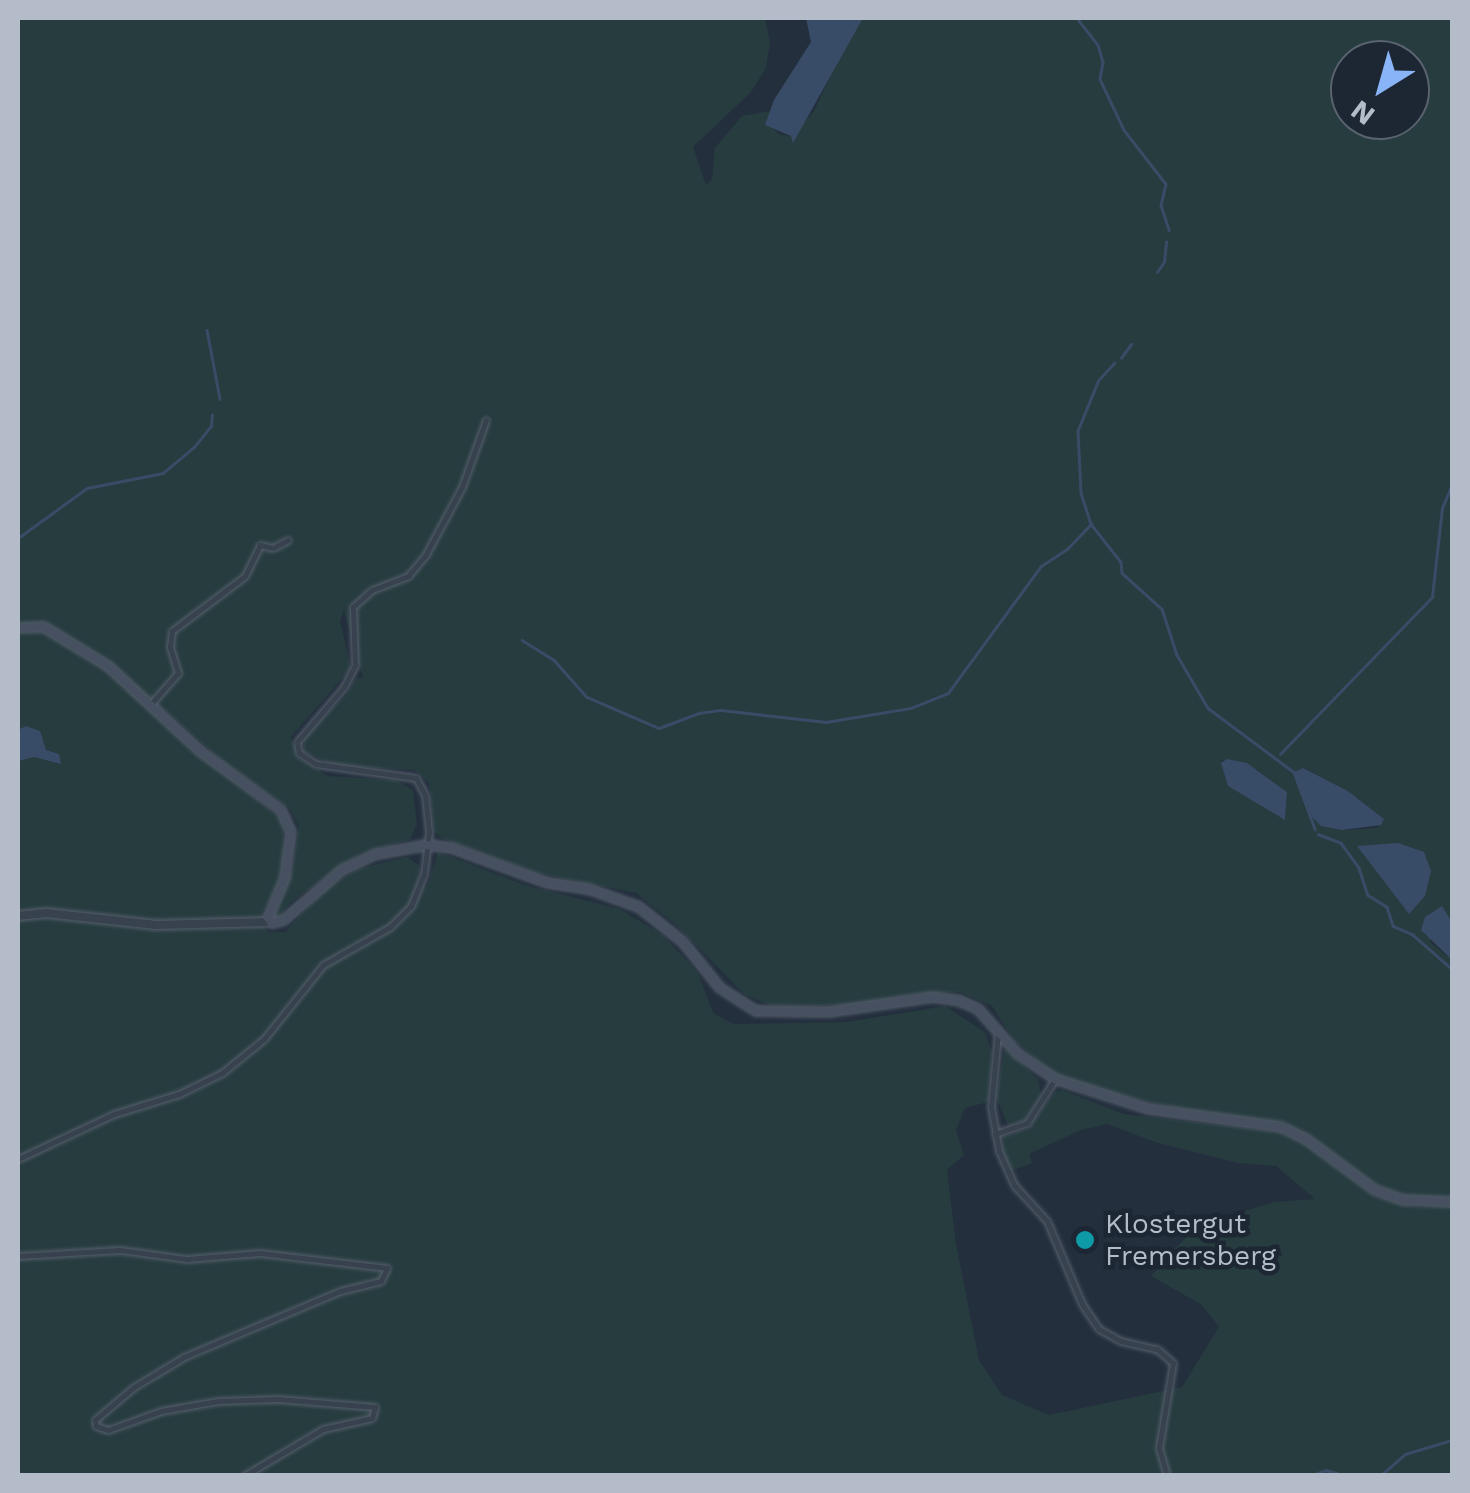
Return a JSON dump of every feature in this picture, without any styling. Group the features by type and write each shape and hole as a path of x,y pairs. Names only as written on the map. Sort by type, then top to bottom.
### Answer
{"main road":[{"path":"18,628 44,628 108,666 288,818 285,878 269,922 284,920 342,870 378,854 427,845 452,848 548,883 625,900 660,920 720,988 756,1011 829,1012 933,997 969,1004 1000,1031 1026,1062 1055,1079 1150,1109 1280,1127 1306,1139 1375,1190 1417,1202 1452,1202"}],"street":[{"path":"18,1158 114,1114 195,1087 243,1058 264,1040 324,965 390,927 411,906 424,874 427,845 426,794 416,778 400,772 340,770 316,764 299,753 296,742 344,688 355,665 352,607 372,590 408,576 425,556 462,486 486,420"},
{"path":"150,705 178,673 170,647 172,631 246,576 260,545 272,548 288,540"},
{"path":"18,916 46,913 156,925 269,922"},
{"path":"1000,1031 992,1074 995,1134 1014,1185 1048,1221 1082,1304 1099,1328 1120,1342 1157,1349 1173,1364 1159,1448 1167,1476"},
{"path":"995,1134 1028,1123 1055,1079"},
{"path":"18,1256 120,1250 187,1260 260,1253 387,1268 380,1280 340,1291 184,1357 134,1388 95,1420 96,1426 108,1430 161,1412 218,1401 278,1399 375,1407 372,1418 322,1429 244,1476"}],"green space":[{"path":"18,18 765,18 770,42 766,68 751,92 693,147 706,185 712,179 715,148 742,116 770,111 767,120 778,134 791,136 814,111 852,31 863,18 1452,18 1452,922 1448,918 1430,942 1452,960 1452,1199 1404,1196 1377,1186 1284,1123 1202,1115 1083,1086 1053,1074 1015,1042 992,1006 960,992 914,994 859,1005 775,1007 745,995 674,923 636,893 537,873 441,838 434,831 429,783 414,770 336,766 304,752 304,737 347,694 356,678 363,678 344,611 340,621 351,668 291,737 298,758 328,776 396,780 413,790 417,824 410,840 358,855 291,902 279,918 273,913 292,871 299,826 289,808 223,762 166,711 157,716 283,821 284,857 278,885 258,921 269,932 285,932 326,888 357,869 407,857 420,866 418,884 427,887 438,852 525,885 620,909 663,935 698,973 713,1013 733,1024 846,1022 945,1006 985,1032 992,1052 988,1102 965,1108 956,1130 964,1155 947,1170 956,1244 979,1360 1002,1395 1049,1415 1182,1387 1219,1327 1202,1305 1151,1276 1197,1225 1275,1202 1315,1199 1276,1166 1238,1163 1158,1143 1107,1124 1081,1130 1029,1154 1032,1163 1011,1171 1002,1153 1003,1137 1029,1128 1054,1092 1062,1090 1124,1114 1281,1132 1304,1142 1375,1196 1414,1207 1452,1206 1452,1475 18,1475","holes":["1221,760 1256,769 1287,792 1285,819 1228,786","1304,768 1348,791 1384,819 1377,828 1343,830 1308,806 1295,773"]},
{"path":"1005,1047 1038,1079 1041,1095 1025,1120 1008,1125 996,1097"}],"water":[{"path":"806,18 863,18 793,143 791,136 765,125 774,100 811,42"},
{"path":"26,726 40,731 46,750 59,754 61,764 34,757 18,761 18,730"},
{"path":"1227,759 1247,763 1287,792 1285,820 1228,786 1221,763"},
{"path":"1303,768 1348,791 1384,819 1381,825 1342,830 1321,826 1312,817 1294,772"},
{"path":"1398,843 1424,852 1431,871 1425,896 1409,914 1357,846"},
{"path":"1442,906 1452,922 1452,960 1421,930 1425,917"}],"waterway":[{"path":"1077,18 1098,45 1103,62 1100,79 1124,130 1166,184 1161,205 1169,230"},
{"path":"1157,272 1164,262 1166,242"},
{"path":"207,330 220,399"},
{"path":"1121,358 1131,344"},
{"path":"1115,363 1099,380 1078,431 1081,493 1091,524 1121,562 1122,573 1162,609 1177,655 1208,708 1294,772 1315,829"},
{"path":"18,538 87,488 163,473 194,447 211,426 212,415"},
{"path":"1280,754 1432,597 1442,508 1452,485"},
{"path":"522,640 555,661 587,697 659,728 699,713 721,710 826,722 911,708 948,693 1041,566 1067,549 1091,524"},
{"path":"1318,834 1341,843 1359,868 1368,895 1387,907 1393,926 1412,934 1452,969"},
{"path":"1380,1476 1405,1454 1452,1440"},
{"path":"1309,1476 1326,1470 1347,1476"}],"place":[{"name":"Klostergut Fremersberg","path":"1085,1240"}]}
